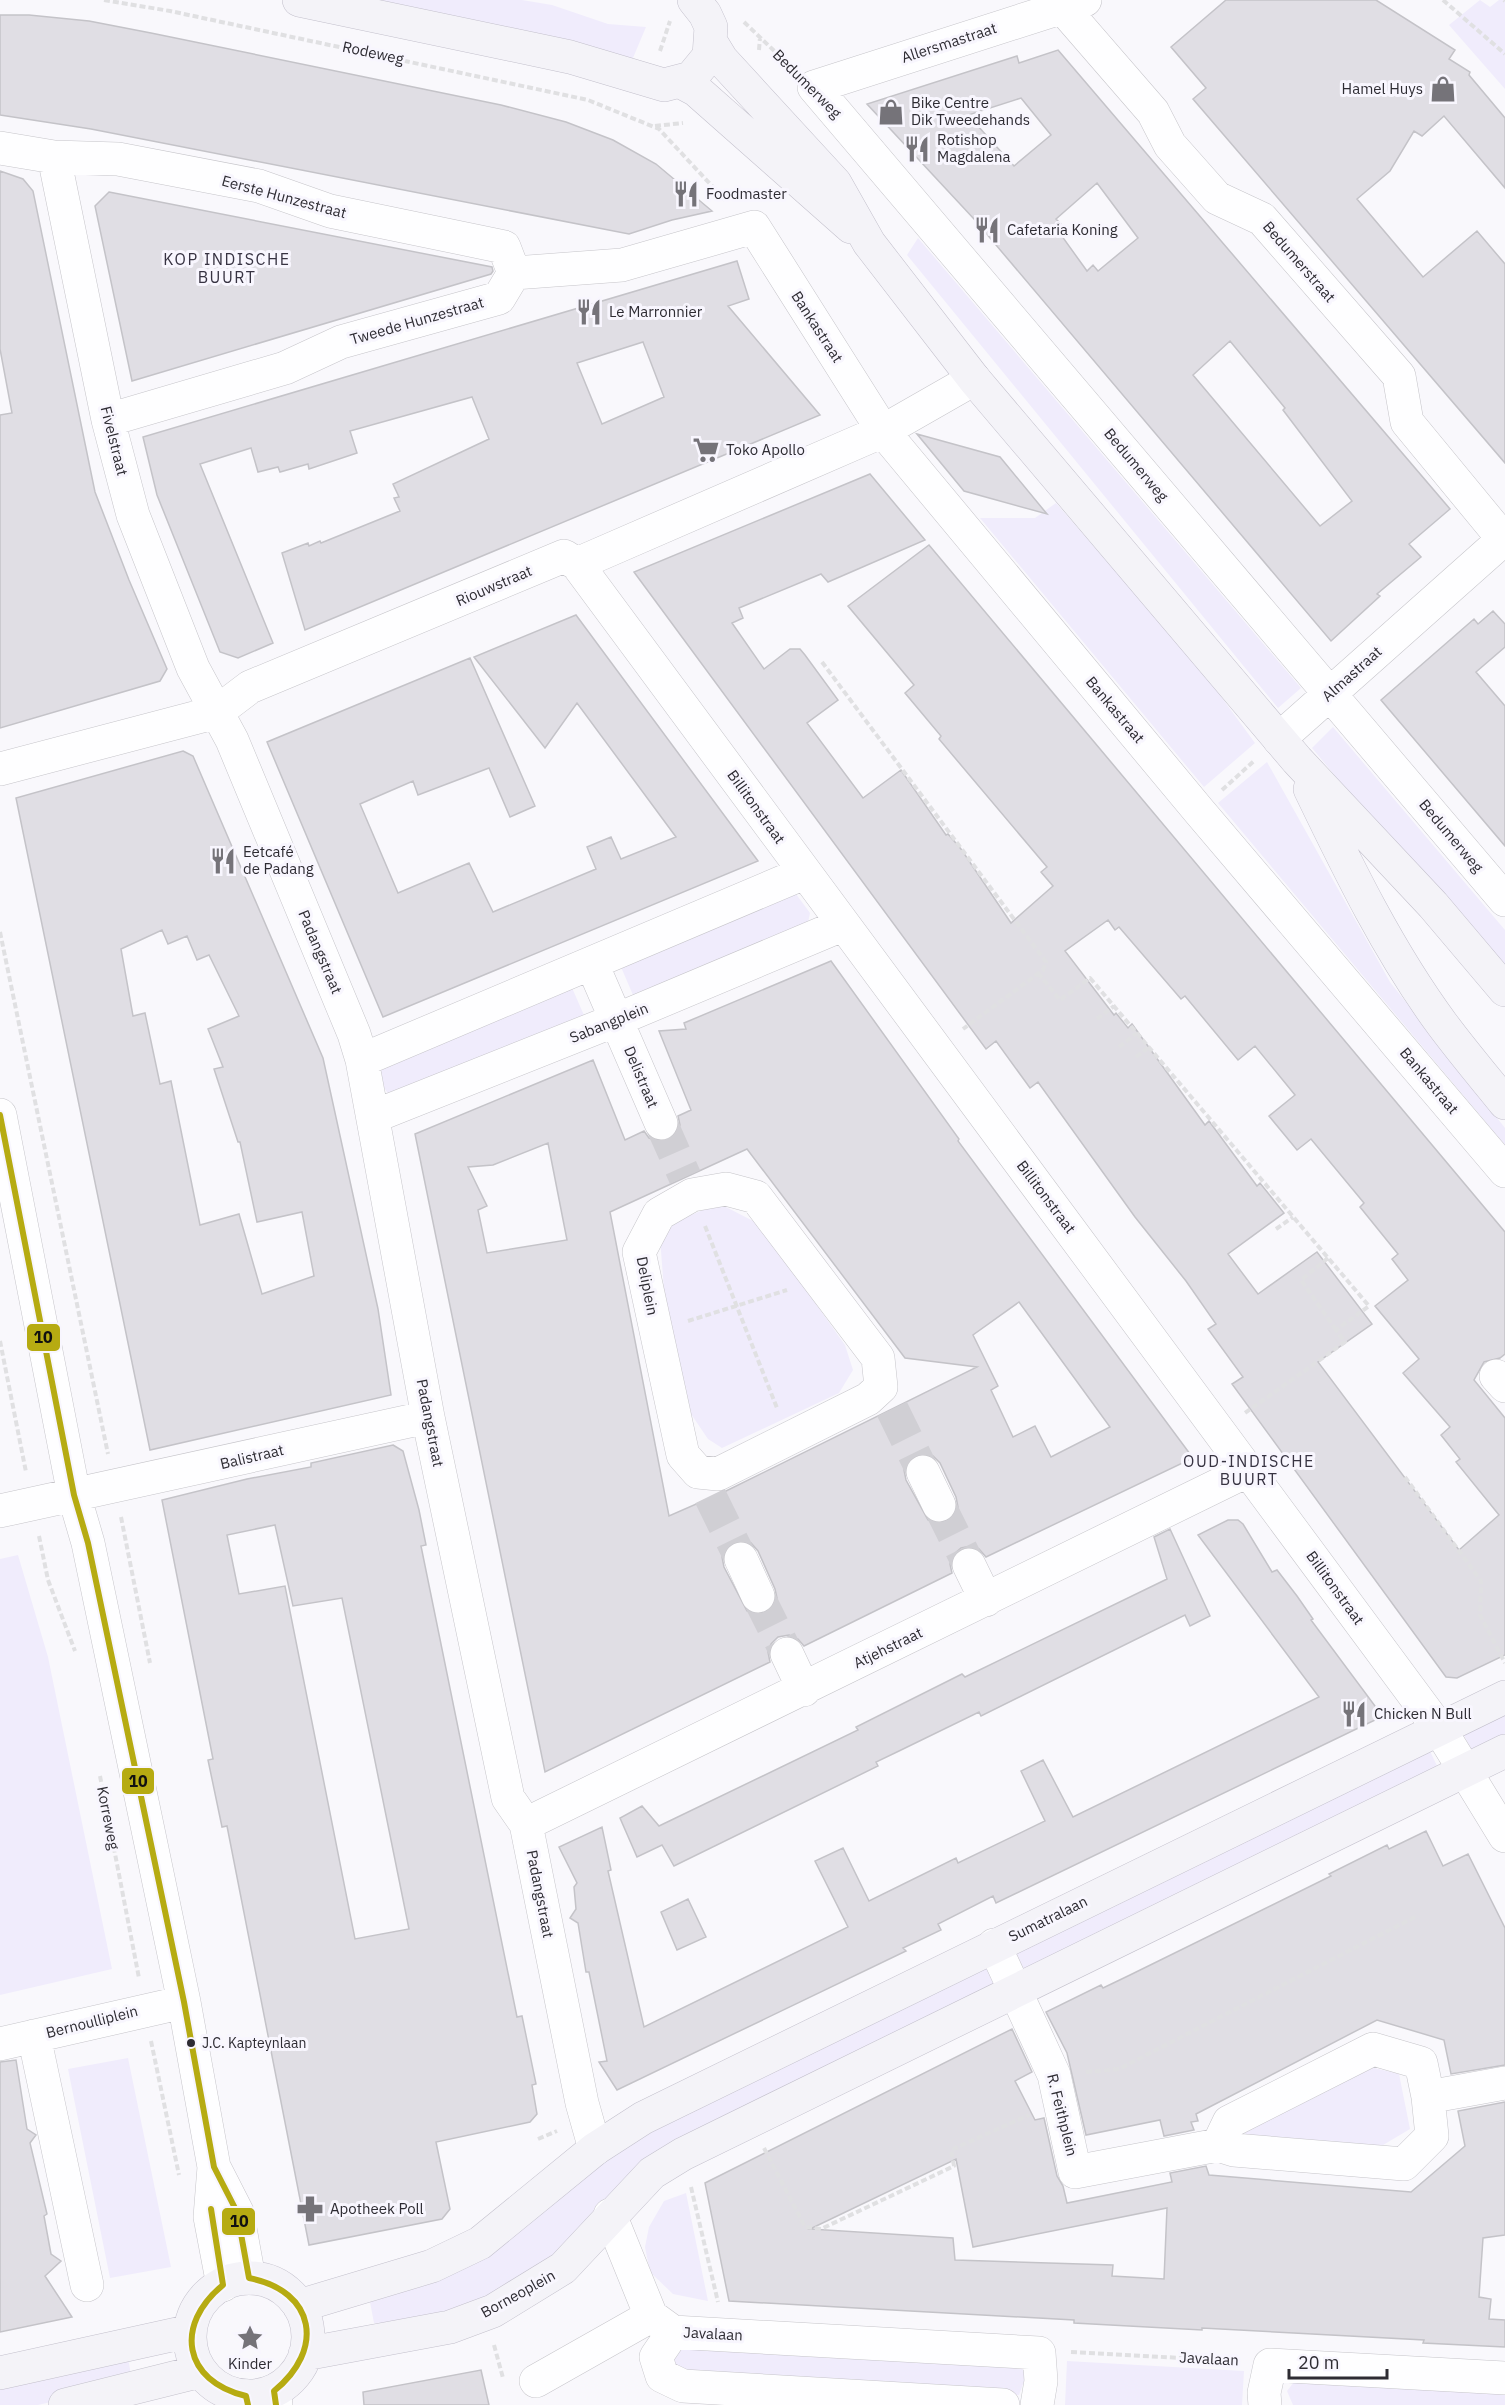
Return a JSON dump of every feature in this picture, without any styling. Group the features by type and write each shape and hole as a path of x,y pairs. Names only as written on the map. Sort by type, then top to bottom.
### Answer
{"main road":[{"path":"299,0 570,57 696,90 869,243"},
{"path":"666,83 701,69 708,56 711,42 708,20 682,8"},
{"path":"711,42 722,60 835,183 869,243 974,378 1288,749 1433,905 1505,990"},
{"path":"1288,749 1357,886 1399,958 1441,1023 1505,1103"},
{"name":"Sumatralaan","path":"595,2150 643,2118 1505,1697"},
{"path":"610,2215 652,2173 683,2154 1505,1751"},
{"path":"299,2306 432,2266 480,2242 595,2150"},
{"name":"Borneoplein","path":"305,2354 450,2326 494,2311 563,2268 610,2215"},
{"path":"236,2282 273,2283 299,2306 307,2329 305,2354 294,2376 261,2399 220,2389 201,2371 191,2350 190,2331 201,2302 236,2282"},
{"path":"0,2373 190,2331"},
{"path":"65,2405 201,2371"}],"street":[{"name":"Allersmastraat","path":"814,87 1074,4"},
{"name":"Bedumerstraat","path":"1074,4 1153,112 1170,145 1216,198 1263,219 1399,376 1407,422 1504,540"},
{"name":"Bedumerweg","path":"814,87 1505,900"},
{"name":"Eerste Hunzestraat","path":"0,148 54,157 118,159 247,184 330,211 504,247 514,273"},
{"name":"Fivelstraat","path":"54,157 108,420 133,515 193,668 218,712"},
{"path":"514,273 622,265 754,227"},
{"name":"Bankastraat","path":"754,227 884,431 1199,811 1505,1171"},
{"name":"Tweede Hunzestraat","path":"108,420 285,368 341,342 499,298 514,273"},
{"name":"Riouwstraat","path":"0,769 218,712 250,687 564,556 578,564 884,431 974,378"},
{"name":"Almastraat","path":"1288,749 1332,694 1445,589 1504,540"},
{"name":"Billitonstraat","path":"578,564 842,925 1440,1730 1505,1836"},
{"name":"Padangstraat","path":"218,712 232,740 350,1023 362,1060 375,1116 428,1417 508,1798 526,1824 582,2103 595,2150"},
{"path":"362,1060 804,873"},
{"name":"Sabangplein","path":"375,1116 616,1020 842,925"},
{"name":"Delistraat","path":"592,964 661,1123"},
{"path":"0,1115 6,1181 74,1496 88,1543 184,2002 214,2168 210,2217 236,2282"},
{"name":"Deliplein","path":"688,1186 726,1189 756,1197 819,1280 878,1358 886,1398 868,1399 718,1474 704,1484 683,1455 639,1252 659,1214 688,1186"},
{"name":"Balistraat","path":"74,1496 428,1417"},
{"name":"Atjehstraat","path":"526,1824 804,1690 1249,1470"},
{"path":"923,1472 939,1505"},
{"path":"0,1511 74,1496"},
{"path":"741,1559 758,1596"},
{"path":"969,1565 986,1600"},
{"path":"787,1654 804,1690"},
{"name":"R. Feithplein","path":"994,1945 1054,2076 1075,2172 1218,2145 1234,2150 1404,2164 1432,2136 1428,2097 1420,2063 1372,2049 1229,2122 1218,2145"},
{"name":"Bernoulliplein","path":"0,2044 145,2009 184,2002"},
{"path":"34,2036 87,2285"},
{"path":"1428,2097 1505,2084"},
{"path":"536,2381 662,2324 610,2215"},
{"name":"Javalaan","path":"1003,2405 684,2386 662,2376 656,2357 662,2324 1039,2353"},
{"path":"1037,2405 1041,2381 1039,2353"},
{"path":"1265,2405 1264,2393 1270,2365 1505,2378"}],"path":[{"name":"Rodeweg","path":"104,0 170,11 564,93 588,100 654,126 736,213 754,227"},
{"path":"1443,0 1505,54"},
{"path":"666,83 682,8"},
{"name":"Bedumerweg","path":"760,38 814,87"},
{"path":"822,662 1046,962 1043,970 935,1049"},
{"path":"1199,811 1288,749"},
{"path":"1038,973 1060,1000 1090,978 1369,1306 1336,1330"},
{"path":"1097,1019 1114,1006"},
{"path":"1119,1047 1137,1033"},
{"path":"1136,1057 1149,1047"},
{"path":"688,1186 738,1305 789,1439"},
{"path":"1276,1229 1293,1217"},
{"path":"1220,1431 1345,1342 1301,1280 1328,1258"},
{"path":"656,1332 819,1280"},
{"path":"0,1341 48,1580 78,1660"},
{"path":"1405,1477 1481,1581 1480,1615 1505,1663"},
{"name":"Korreweg","path":"98,1765 181,2184"},
{"path":"1080,2073 1119,2069 1414,1917"},
{"path":"769,2157 805,2227 821,2229 954,2166 951,2150 1060,2102"},
{"name":"Javalaan","path":"1039,2353 1160,2357 1270,2365"}],"shaded area":[{"path":"339,0 522,0 552,5 608,24 646,27 630,65"},
{"path":"1480,0 1490,7 1499,0 1505,0 1505,89 1449,25"},
{"path":"918,238 1301,688 1278,708 907,255"},
{"path":"1056,503 1203,672 1255,743 1204,787 980,518 1035,518"},
{"path":"1333,727 1505,930 1505,980 1312,748"},
{"path":"1267,762 1390,982 1505,1128 1505,1145 1218,803"},
{"path":"796,894 810,913 807,927 636,1002 618,960"},
{"path":"569,981 587,1022 391,1096 384,1088 381,1074 385,1059"},
{"path":"718,1203 759,1224 845,1345 853,1370 839,1393 722,1448 708,1439 691,1414 665,1303 660,1238 674,1223"},
{"path":"18,1555 48,1657 112,1969 0,1995 0,1559"},
{"path":"1505,1705 1505,1741 1474,1756 1460,1727"},
{"path":"1426,1743 1441,1774 1027,1976 1012,1945"},
{"path":"992,1955 1008,1986 665,2155 551,2262 517,2285 425,2321 374,2323 370,2302 430,2284 469,2264 602,2156"},
{"path":"128,2058 171,2267 110,2278 68,2069"},
{"path":"1362,2065 1399,2074 1410,2129 1373,2151 1246,2140 1245,2126"},
{"path":"686,2193 708,2301 673,2294 650,2272 645,2247 649,2227 664,2201"},
{"path":"685,2343 1018,2361 1026,2376 1019,2395 683,2376 672,2358"},
{"path":"128,2358 131,2375 76,2396 38,2405 0,2405 0,2380"},
{"path":"1067,2361 1244,2371 1242,2405 1065,2405"},
{"path":"1298,2377 1505,2389 1505,2405 1293,2405 1287,2391"}],"building":[{"path":"1226,0 1376,0 1455,50 1449,59 1470,72 1469,75 1505,118 1505,188 1444,116 1422,136 1414,131 1390,171 1357,199 1423,277 1477,231 1505,264 1505,463 1193,99 1206,88 1171,47"},
{"path":"0,15 29,15 89,21 501,105 566,122 613,140 656,164 712,211 672,220 629,234 91,129 0,115"},
{"path":"1058,50 1450,509 1409,544 1421,557 1377,594 1380,596 1331,641 974,219 867,104 1017,56 1019,63","holes":["1021,98 1051,135 1014,166 968,115","1097,183 1138,238 1098,271 1093,265 1087,271 1056,228 1061,224 1056,219","1230,341 1285,408 1283,410 1352,501 1320,526 1193,375"]},
{"path":"0,171 23,179 33,191 95,492 167,669 160,681 0,728 0,415 12,413 0,349"},
{"path":"109,192 492,267 493,271 491,274 132,381 95,206"},
{"path":"737,261 749,299 728,306 820,415 305,630 282,553 308,543 309,546 320,541 321,543 400,511 394,498 399,497 393,484 489,439 472,397 350,431 357,453 309,469 308,464 280,472 278,467 258,472 251,448 200,464 273,643 238,658 220,652 157,495 143,437","holes":["643,342 664,397 602,424 577,363"]},
{"path":"917,434 1000,457 1047,514 964,491"},
{"path":"870,474 925,540 828,582 821,574 739,608 743,618 732,623 764,669 790,649 800,649 805,655 838,700 807,723 863,798 901,770 946,835 948,834 961,849 1011,923 1053,886 1041,872 1047,867 939,739 941,736 905,693 914,685 848,606 929,545 1505,1232 1505,1354 1500,1358 1484,1362 1474,1380 1505,1418 1505,1655 1457,1678 1446,1677 1232,1384 1243,1377 1208,1329 1216,1324 1186,1281 1135,1217 1038,1082 1030,1088 996,1041 986,1049 634,572","holes":["1108,920 1115,930 1119,927 1181,999 1185,996 1238,1060 1255,1046 1295,1095 1269,1116 1297,1150 1311,1139 1364,1203 1360,1207 1398,1254 1392,1259 1408,1280 1375,1306 1419,1359 1403,1373 1450,1427 1441,1435 1460,1459 1456,1462 1499,1515 1459,1550 1318,1362 1372,1324 1317,1252 1258,1294 1228,1254 1284,1213 1260,1183 1257,1186 1209,1121 1205,1125 1132,1024 1128,1028 1116,1013 1114,1015 1065,951"]},
{"path":"1493,611 1505,624 1505,647 1476,672 1505,706 1505,846 1381,700 1474,619 1478,624"},
{"path":"576,615 758,861 383,1017 267,742 470,658 535,806 510,817 489,768 418,795 413,781 360,804 398,893 469,863 493,912 596,869 587,847 611,837 621,859 676,837 577,703 545,748 474,657"},
{"path":"183,751 193,756 323,1058 378,1309 391,1395 150,1450 16,798","holes":["162,930 168,944 187,936 197,960 209,955 239,1016 208,1029 223,1067 214,1069 238,1142 240,1142 257,1222 302,1212 314,1276 262,1294 239,1214 200,1225 171,1081 160,1084 145,1013 133,1016 121,949"]},
{"path":"831,961 959,1139 958,1141 1193,1458 986,1557 979,1549 971,1546 961,1548 953,1555 950,1564 952,1573 804,1646 798,1639 789,1635 778,1637 771,1644 768,1652 770,1662 545,1772 415,1134 593,1060 625,1140 644,1131 649,1138 658,1141 668,1140 676,1134 680,1125 678,1116 691,1110 659,1031 686,1029 684,1023","holes":["548,1143 567,1240 487,1253 478,1210 487,1206 468,1167 493,1165","747,1149 905,1358 977,1367 726,1491 669,1516 610,1212","1019,1302 1110,1427 1051,1457 1035,1426 1013,1437 991,1390 998,1386 973,1335","925,1453 933,1456 940,1463 956,1497 958,1507 955,1515 947,1522 937,1524 928,1520 906,1480 904,1470 908,1461 915,1455","743,1540 751,1543 758,1551 777,1598 774,1606 765,1613 756,1615 747,1611 724,1567 722,1557 726,1548 734,1542"]},
{"path":"393,1445 403,1451 419,1510 426,1545 421,1546 517,2017 522,2016 536,2084 532,2085 537,2114 530,2122 436,2142 450,2209 442,2219 309,2245 227,1826 222,1827 208,1760 213,1759 162,1500 247,1479 311,1467 311,1463","holes":["275,1525 293,1606 342,1598 409,1929 355,1939 285,1586 239,1594 227,1535"]},
{"path":"1228,1520 1238,1520 1243,1524 1272,1572 1277,1570 1297,1596 1313,1619 1311,1620 1375,1706 1375,1720 996,1903 993,1896 938,1924 941,1930 903,1948 906,1951 617,2090 599,2062 607,2061 589,1972 586,1972 578,1923 570,1918 576,1909 574,1887 577,1883 559,1847 602,1827 611,1870 608,1871 644,2027 848,1927 815,1861 843,1848 869,1901 956,1858 958,1863 1045,1821 1021,1771 1043,1760 1073,1817 1319,1697 1198,1535"},
{"path":"1170,1529 1210,1616 1190,1626 1185,1615 981,1716 979,1712 876,1762 878,1766 674,1866 662,1845 637,1857 620,1818 642,1806 659,1826 858,1730 856,1727 962,1674 965,1677 1167,1579 1154,1537"},
{"path":"1426,1831 1443,1866 1468,1854 1505,1928 1505,2065 1451,2074 1444,2040 1377,2020 1196,2114 1198,2121 1191,2122 1194,2130 1164,2136 1160,2120 1086,2135 1067,2053 1046,2012 1101,1985 1103,1988 1130,1975 1331,1876 1329,1874 1387,1845 1389,1849"},
{"path":"688,1899 706,1937 677,1950 661,1912"},
{"path":"1012,2029 1032,2072 1015,2081 1035,2120 1044,2118 1057,2176 1063,2186 1067,2203 1172,2182 1170,2173 1206,2166 1209,2175 1411,2192 1465,2146 1458,2111 1505,2102 1505,2235 1483,2238 1479,2297 1491,2299 1489,2319 1505,2320 1505,2347 1423,2343 1424,2340 1074,2323 1074,2320 729,2301 705,2183","holes":["956,2159 973,2247 1167,2208 1164,2279 1112,2276 1113,2265 955,2260 953,2238 810,2229"]},
{"path":"16,2060 27,2129 36,2135 30,2143 47,2214 44,2216 51,2254 61,2261 45,2276 72,2317 0,2332 0,2062"},
{"path":"481,2370 489,2405 364,2405 363,2392"}],"tunnel":[{"path":"661,1123 685,1177"},
{"path":"892,1409 923,1472"},
{"path":"710,1496 741,1559"},
{"path":"939,1505 969,1565"},
{"path":"758,1596 787,1654"}],"transit line":[{"name":"10","path":"0,1115 74,1495 88,1543 184,2002 214,2167 237,2212 249,2278 271,2285 288,2295 300,2309 306,2324 306,2341 301,2358 290,2375 274,2391 276,2405"},
{"name":"10","path":"211,2209 223,2285 207,2301 197,2317 192,2334 192,2350 198,2365 209,2378 225,2389 246,2396 248,2405"}],"place":[{"name":"Hamel Huys","path":"1443,89"},
{"name":"Bike Centre Dik Tweedehands","path":"891,112"},
{"name":"Rotishop Magdalena","path":"917,149"},
{"name":"Foodmaster","path":"686,194"},
{"name":"Cafetaria Koning","path":"987,230"},
{"name":"Le Marronnier","path":"589,312"},
{"name":"Toko Apollo","path":"706,450"},
{"name":"Eetcafé de Padang","path":"223,861"},
{"name":"Chicken N Bull","path":"1354,1714"},
{"name":"J.C. Kapteynlaan","path":"191,2043"},
{"name":"Apotheek Poll","path":"310,2209"},
{"name":"Kinder","path":"250,2338"}],"district":[{"name":"KOP INDISCHE BUURT","path":"227,268"},
{"name":"OUD-INDISCHE BUURT","path":"1249,1470"}]}
